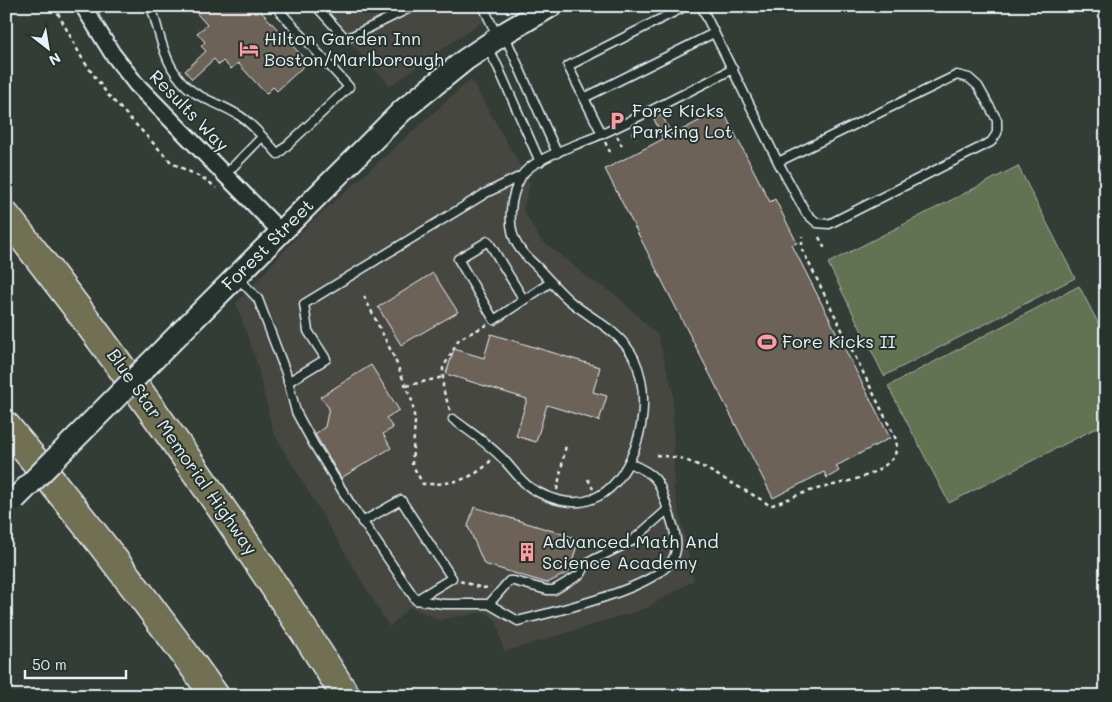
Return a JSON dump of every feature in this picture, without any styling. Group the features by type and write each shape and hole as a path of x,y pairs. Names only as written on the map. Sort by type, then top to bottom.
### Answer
{"highway":[{"name":"Blue Star Memorial Highway","path":"6,216 88,321 153,410 258,560 346,696"},
{"path":"6,426 84,522 215,696"}],"main road":[{"name":"Forest Street","path":"11,504 402,110 438,80 496,39 551,6"}],"street":[{"name":"Results Way","path":"82,6 112,53 136,84 281,232"}],"lane":[{"path":"150,6 167,58 182,81 201,98 240,116 278,154 349,87 275,6"},
{"path":"316,6 346,39 414,6"},
{"path":"483,6 496,39 557,153"},
{"path":"602,134 568,66 686,6"},
{"path":"701,6 778,162 806,213 817,223 829,224 991,142 997,133 997,120 978,86 969,78 957,75 778,162"},
{"path":"584,98 714,33"},
{"path":"496,39 498,67 540,162"},
{"path":"288,382 326,359 308,330 304,304 486,193 522,176 530,167 548,157 602,134 733,69"},
{"path":"225,175 262,137"},
{"path":"453,419 497,453 526,485 542,494 574,503 598,497 622,476 629,463 641,428 644,404 641,379 634,357 600,321 570,301 517,245 511,226 513,204 522,176"},
{"path":"524,300 488,241 458,259 494,320 524,300 551,282"},
{"path":"236,277 258,299 288,382 296,412 313,443 362,522 416,600 444,604 489,604 518,621 587,602 635,586 653,577 668,566 675,555 676,537 659,484 648,471 629,463"},
{"path":"362,522 401,500 452,578 416,600"},
{"path":"489,604 509,581 548,590 558,588 581,574 585,566 591,561 632,541 667,510"}],"path":[{"path":"54,6 83,60 108,95 172,163 208,181 217,188"},
{"path":"656,455 680,458 703,467 770,506 799,494 862,478 877,470 895,456 896,442 894,435 802,249 802,236"},
{"path":"819,237 826,251"},
{"path":"364,296 394,357 412,401 415,422 412,464 423,484 438,485 466,478 486,466 497,453"},
{"path":"453,419 443,389 443,368 460,339 494,320"},
{"path":"406,386 443,377"},
{"path":"556,498 566,445"},
{"path":"452,578 482,588 505,586"}],"shaded area":[{"path":"316,6 508,6 471,29 390,86"},
{"path":"471,79 530,183 523,210 540,239 589,278 617,296 658,336 673,392 674,489 694,580 647,608 504,652 496,620 485,612 439,620 410,607 389,627 273,432 256,360 236,303 306,227"}],"green space":[{"path":"1018,166 1075,278 884,376 828,263"},
{"path":"1079,286 1106,338 1106,423 949,503 888,386"}],"building":[{"name":"Hilton Garden Inn Boston/Marlborough","path":"190,6 256,6 303,57 300,59 305,65 277,91 273,87 266,94 238,63 231,69 223,61 219,65 214,59 192,79 185,71 206,51 201,46 205,42 197,33 207,25"},
{"name":"Fore Kicks II","path":"722,109 770,202 775,199 797,243 792,245 890,438 836,466 839,471 827,478 824,472 773,498 605,169 663,139 654,119 662,115 672,135"},
{"path":"433,273 458,312 401,345 378,307"},
{"path":"491,334 600,367 593,392 607,396 599,421 547,405 536,442 516,436 527,399 446,374 454,349 484,358"},
{"path":"371,365 399,410 386,418 393,428 383,434 391,448 341,478 315,434 325,427 329,408 320,397"},
{"name":"Advanced Math And Science Academy","path":"474,507 579,539 569,572 547,583 484,564 468,526"}],"place":[{"name":"Hilton Garden Inn Boston/Marlborough","path":"249,49"},
{"name":"Fore Kicks Parking Lot","path":"617,121"},
{"name":"Fore Kicks II","path":"767,342"},
{"name":"Advanced Math And Science Academy","path":"527,552"}]}
